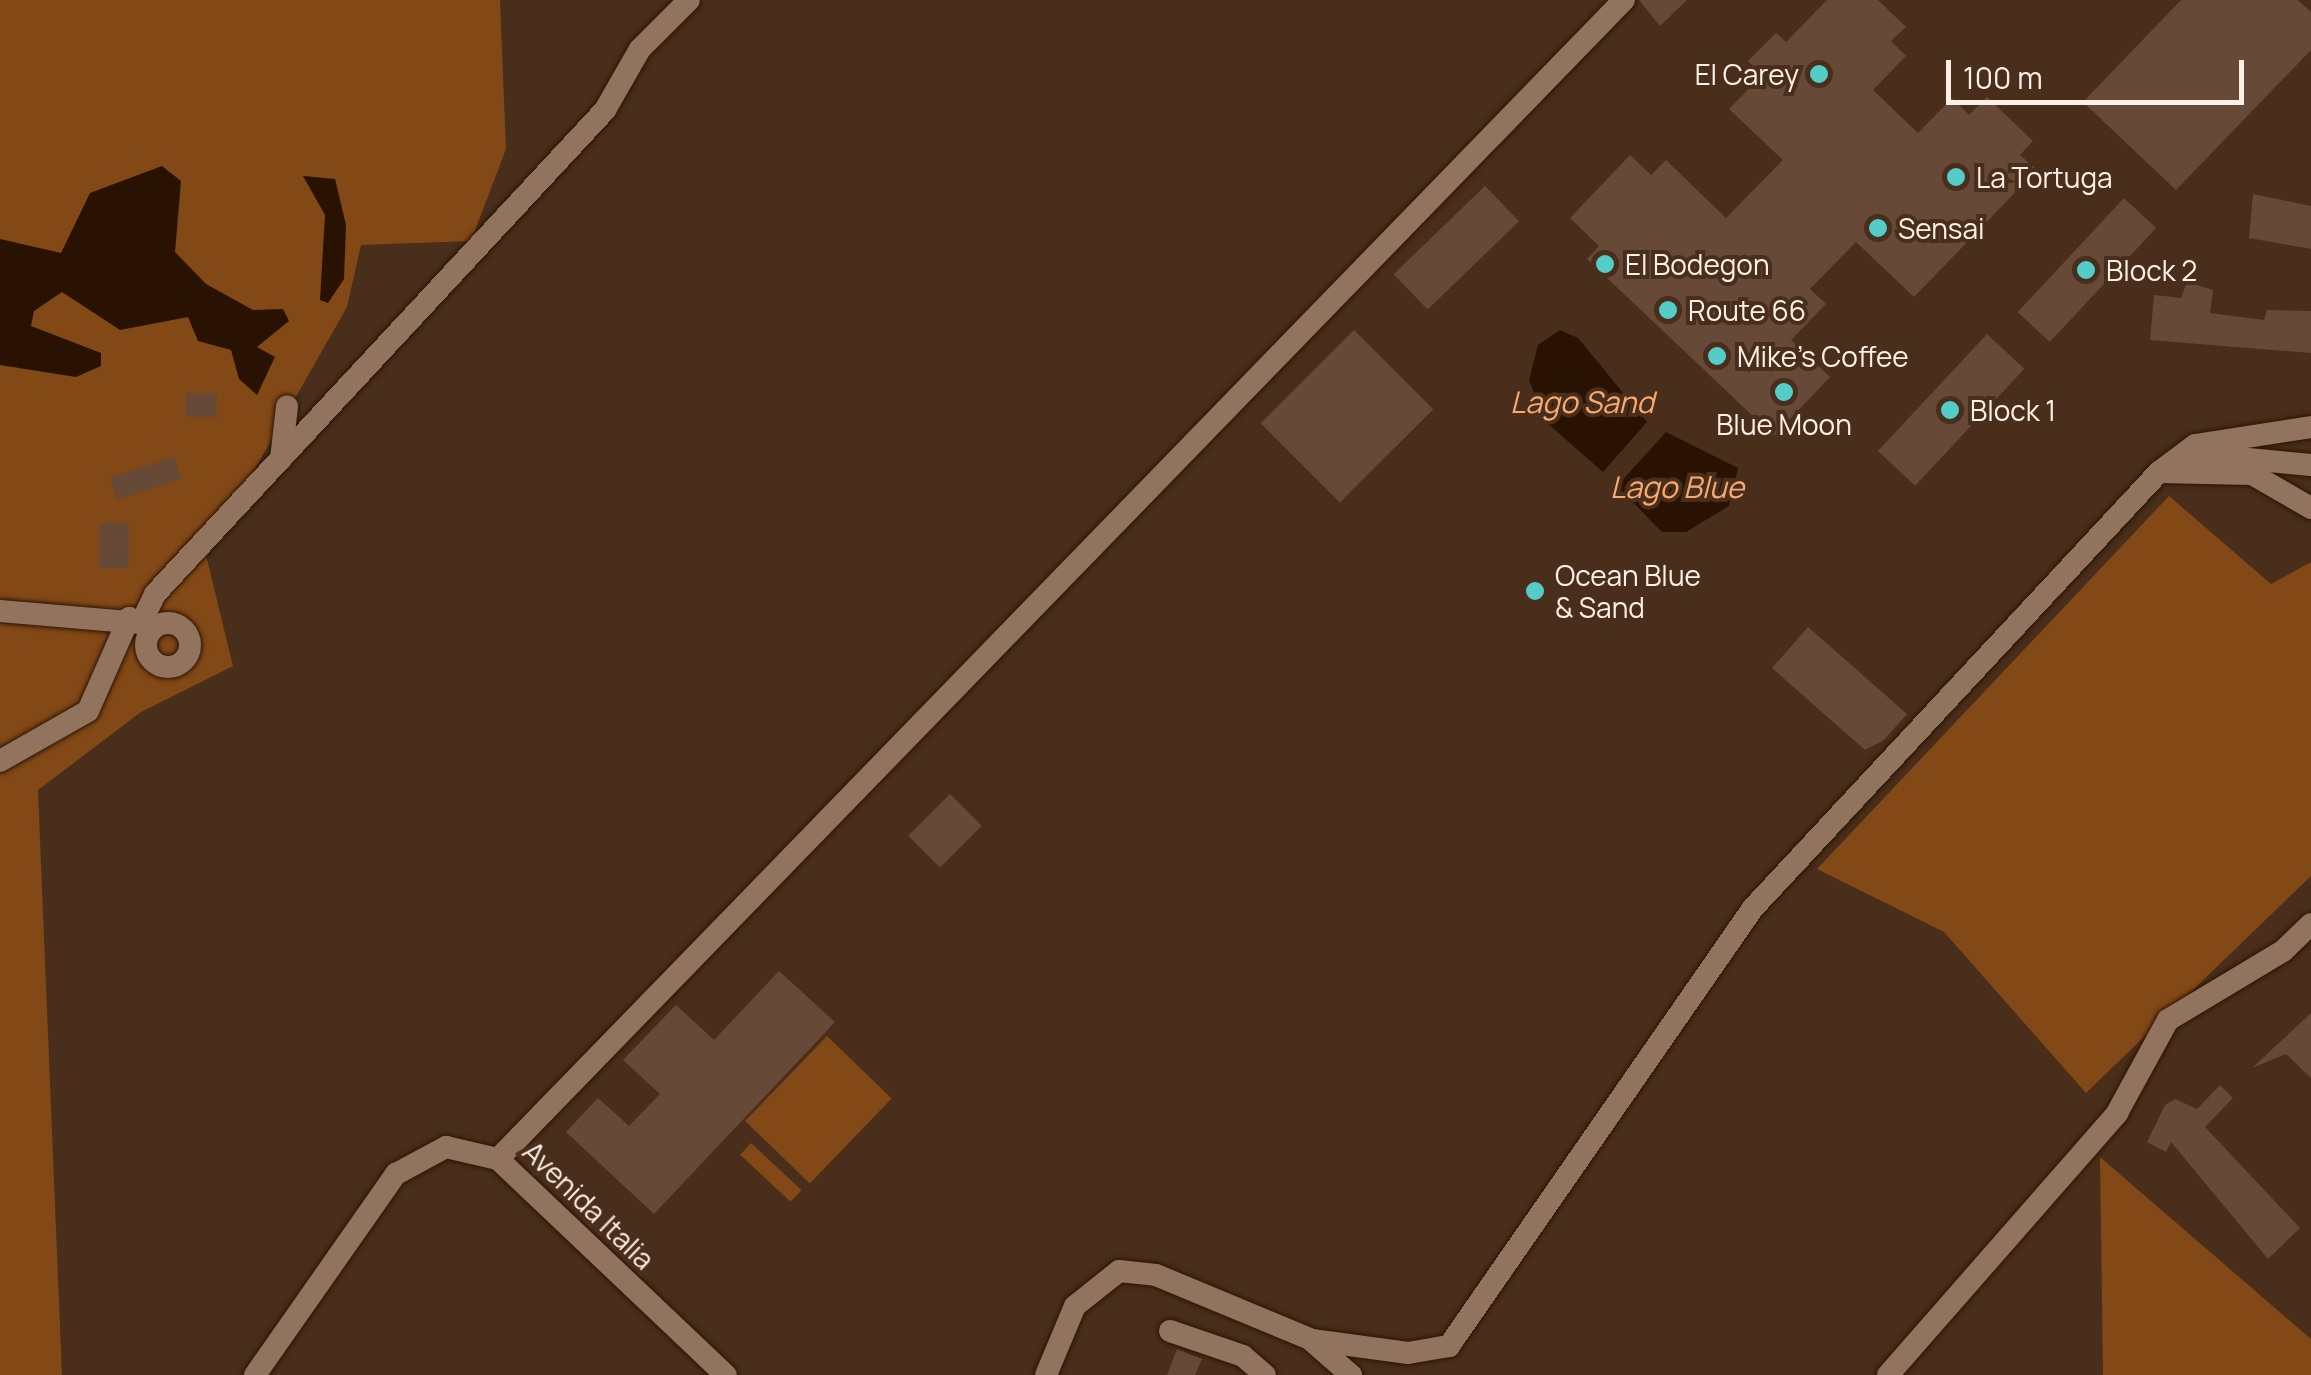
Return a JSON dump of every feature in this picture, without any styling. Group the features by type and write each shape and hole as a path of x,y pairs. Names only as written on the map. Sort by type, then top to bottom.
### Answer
{"street":[{"path":"0,761 88,711 155,594 605,110 640,49 689,0"},
{"path":"498,1160 1624,0"},
{"path":"280,459 287,406"},
{"path":"1046,1375 1075,1306 1119,1271 1156,1275 1312,1340 1412,1364 1449,1346 1752,908 2159,472 2195,446 2311,427"},
{"path":"2159,472 2217,456 2311,465"},
{"path":"2159,472 2252,474 2311,508"},
{"path":"0,611 140,624"},
{"path":"1888,1375 2117,1113 2168,1020 2268,961 2311,924"},
{"name":"Avenida Italia","path":"256,1375 404,1166 446,1147 498,1160 726,1375"},
{"path":"1170,1331 1243,1356 1265,1375"},
{"path":"1312,1340 1350,1375"}],"shaded area":[{"path":"0,0 500,0 506,149 471,241 361,245 347,307 206,555 233,666 141,712 38,790 62,1375 0,1375"},
{"path":"2169,496 2271,584 2311,562 2311,876 2086,1093 1944,932 1817,869"},
{"path":"827,1036 892,1099 810,1183 745,1121"},
{"path":"751,1143 801,1190 791,1202 740,1155"},
{"path":"2100,1157 2311,1339 2311,1375 2103,1375"}],"water":[{"path":"162,166 181,181 175,252 206,284 253,310 283,309 289,321 257,347 275,357 257,395 239,379 231,350 198,341 188,317 120,330 62,292 34,311 31,326 101,353 101,366 76,377 0,365 0,239 61,253 90,193"},
{"path":"303,176 335,179 346,225 344,279 328,303 320,300 325,215"},
{"name":"Lago Sand","path":"1560,330 1578,338 1647,422 1603,472 1547,423 1529,380 1538,345"},
{"name":"Lago Blue","path":"1666,432 1738,468 1729,506 1686,532 1662,532 1617,486"}],"building":[{"path":"1639,0 1687,0 1660,26"},
{"path":"1827,0 1878,0 1906,27 1891,41 1906,56 1873,90 1918,133 1952,98 1969,115 1987,97 2033,141 2020,155 2037,170 1914,297 1856,242 1810,289 1826,304 1791,340 1830,377 1774,436 1587,259 1599,246 1570,218 1630,155 1651,175 1666,160 1726,218 1783,160 1729,109 1762,75 1748,61 1776,33 1786,42"},
{"path":"2181,0 2298,0 2311,12 2311,50 2176,190 2083,102"},
{"path":"1485,186 1519,221 1428,309 1394,274"},
{"path":"2253,194 2311,206 2311,249 2249,238"},
{"name":"Block 2","path":"2124,198 2156,228 2050,342 2018,312"},
{"path":"2187,282 2213,290 2210,313 2264,320 2267,310 2311,311 2311,353 2150,340 2154,295 2181,298"},
{"path":"1354,330 1433,409 1340,503 1261,423"},
{"name":"Block 1","path":"1987,334 2024,369 1915,486 1878,451"},
{"path":"186,393 217,393 217,417 186,417"},
{"path":"174,457 181,479 116,500 109,478"},
{"path":"99,523 129,523 129,568 99,568"},
{"path":"1808,627 1907,714 1884,740 1865,750 1772,668"},
{"path":"950,794 982,826 940,868 908,836"},
{"path":"779,971 835,1022 654,1214 566,1132 598,1098 629,1126 660,1094 623,1060 676,1005 714,1040"},
{"path":"2311,1013 2311,1078 2286,1054 2252,1068"},
{"path":"2220,1085 2233,1098 2205,1127 2300,1228 2268,1259 2171,1142 2166,1152 2147,1142 2165,1105 2175,1099 2197,1109"},
{"path":"1177,1349 1202,1359 1195,1375 1167,1375"}],"place":[{"name":"El Carey","path":"1819,74"},
{"name":"La Tortuga","path":"1956,177"},
{"name":"Sensai","path":"1878,228"},
{"name":"El Bodegon","path":"1605,264"},
{"name":"Block 2","path":"2086,270"},
{"name":"Route 66","path":"1668,310"},
{"name":"Mike's Coffee","path":"1717,356"},
{"name":"Blue Moon","path":"1784,392"},
{"name":"Block 1","path":"1950,410"},
{"name":"Ocean Blue & Sand","path":"1535,591"}]}
